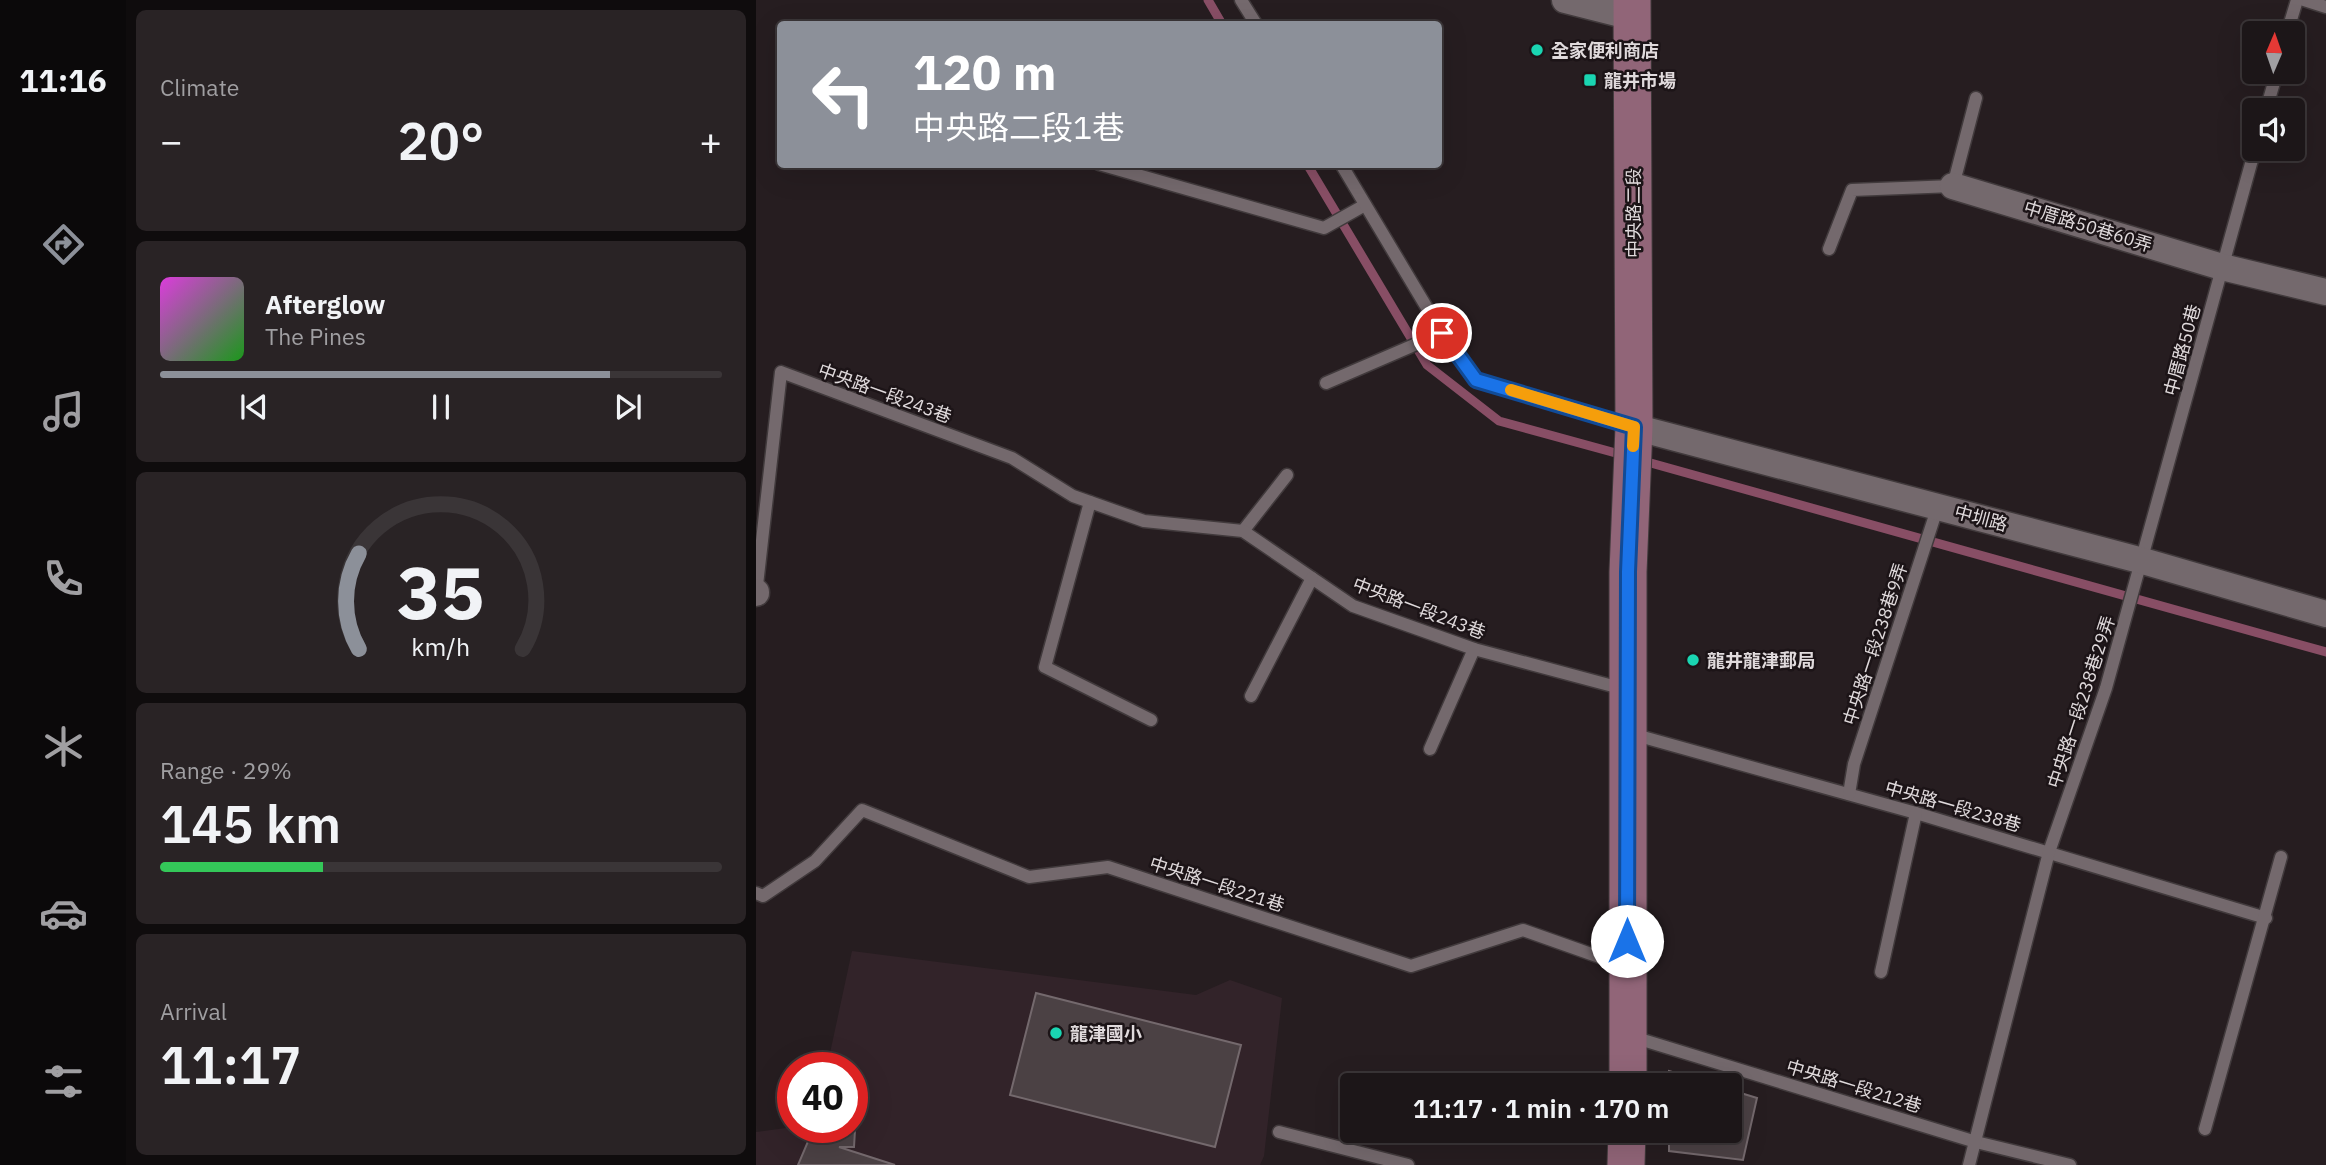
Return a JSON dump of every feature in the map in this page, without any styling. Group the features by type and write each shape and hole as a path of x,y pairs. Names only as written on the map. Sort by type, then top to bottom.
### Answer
{"street":[{"path":"1565,0 1632,9"},
{"name":"中央路二段","path":"1628,1073 1628,572 1634,427 1632,9"},
{"name":"中厝路50巷60弄","path":"1953,186 2222,267 2326,292"},
{"name":"中圳路","path":"1634,427 2143,561 2326,614"},
{"path":"1626,1165 1627,1143"}],"lane":[{"path":"1241,0 1254,21"},
{"path":"2291,21 2297,0"},
{"path":"2304,0 2326,6"},
{"path":"1953,186 1976,98"},
{"name":"中厝路50巷","path":"2143,561 2252,161"},
{"path":"1113,168 1324,228 1365,205"},
{"path":"1342,168 1442,333 1476,380 1634,427"},
{"name":"中厝路50巷60弄","path":"1829,249 1852,190 1953,186"},
{"path":"1326,383 1442,333"},
{"name":"中央路一段243巷","path":"756,593 781,372 1012,458 1073,496 1144,521 1242,531 1353,606 1474,649 1628,690"},
{"path":"1242,531 1287,475"},
{"path":"1090,502 1045,667 1151,720"},
{"name":"中央路一段238巷9弄","path":"1849,794 1854,764 1938,506"},
{"name":"中央路一段238巷29弄","path":"1969,1165 2049,852 2106,688 2143,561"},
{"path":"1251,696 1312,578"},
{"path":"1430,748 1474,649"},
{"name":"中央路一段238巷","path":"1629,733 1916,813 2266,918"},
{"name":"中央路一段221巷","path":"756,893 763,896 815,861 862,810 1029,877 1108,867 1411,966 1523,930 1627,967"},
{"path":"1881,972 1916,813"},
{"path":"2206,1129 2281,857"},
{"name":"中央路一段212巷","path":"1629,1036 1976,1142 2070,1165"},
{"path":"1279,1132 1408,1165"}],"shaded area":[{"name":"龍津國小","path":"852,951 1196,995 1230,980 1282,998 1264,1156 1260,1165 756,1165 756,1132 777,1129 777,1143 868,1143 868,1052 830,1052"}],"building":[{"path":"1036,993 1241,1045 1215,1147 1010,1095"},
{"path":"1742,1093 1757,1098 1743,1160 1669,1151 1669,1143 1742,1143"},
{"path":"807,1143 854,1143 854,1147 839,1147 895,1165 798,1165"}],"waterway":[{"path":"1208,0 1220,21"},
{"path":"1309,168 1427,365 1499,421 1623,455"},
{"path":"1640,460 2326,652"}],"slow traffic":[{"path":"1511,390 1634,427 1633,446"}],"place":[{"name":"全家便利商店","path":"1537,50"},
{"name":"龍井市場","path":"1590,80"},
{"name":"龍井龍津郵局","path":"1693,660"},
{"name":"龍津國小","path":"1056,1033"}],"route":[{"path":"1442,333 1476,380 1634,427 1628,572 1627,941"}]}
